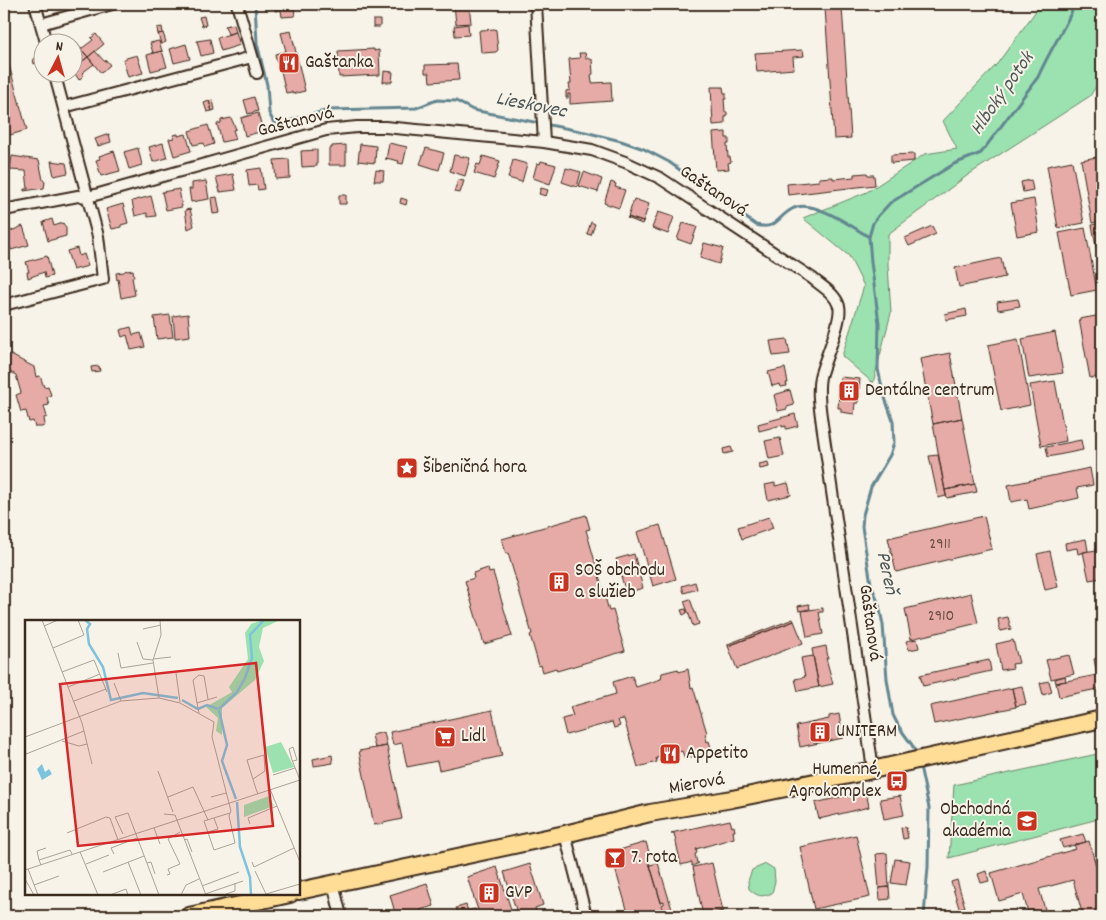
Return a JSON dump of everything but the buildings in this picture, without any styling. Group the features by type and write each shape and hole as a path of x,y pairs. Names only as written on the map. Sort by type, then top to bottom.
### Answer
{"main road":[{"name":"Mierová","path":"300,892 332,883 566,834 650,813 732,799 873,770 1102,719"},
{"path":"189,916 285,895"}],"street":[{"path":"35,4 43,32"},
{"path":"41,24 112,4"},
{"path":"236,4 257,73"},
{"path":"536,4 544,142"},
{"path":"64,108 252,57"},
{"path":"4,305 103,279 98,236 57,82"},
{"name":"Gaštanová","path":"4,210 78,196 88,197 326,130 357,127 385,127 544,142 592,150 660,178 812,278 834,296 839,306 840,317 820,378 820,408 873,770"},
{"path":"566,834 586,916"},
{"path":"332,883 341,916"}],"green space":[{"path":"1041,4 1102,4 1102,77 1090,96 968,175 888,234 891,313 873,383 842,356 864,286 849,256 803,218 867,192 925,154 957,149 943,121 997,64"},
{"path":"1102,753 1102,818 949,858 954,785"},
{"path":"766,864 774,869 775,881 772,893 759,896 749,889 748,881 752,870"}],"waterway":[{"name":"Lieskovec","path":"255,4 257,43 267,85 269,113 274,123 282,124 329,110 416,108 437,100 456,101 473,110 585,132 644,149 669,162 756,225 772,225 792,209 800,206 810,207 832,215 869,237"},
{"name":"Pereň","path":"917,755 893,715 887,679 883,625 879,605 871,584 862,527 863,515 871,487 890,455 894,443 893,421 883,392 878,369 879,323 869,237 873,223 890,203 954,164 981,153 1038,77 1075,4"},
{"name":"Pereň","path":"920,766 929,808 928,867 924,916"}],"place":[{"name":"Gaštanka","path":"289,63"},
{"name":"Dentálne centrum","path":"849,391"},
{"name":"Šibeničná hora","path":"407,468"},
{"name":"SOŠ obchodu a služieb","path":"559,582"},
{"name":"UNITERM","path":"820,732"},
{"name":"Lidl","path":"445,737"},
{"name":"Appetito","path":"670,754"},
{"name":"Humenné, Agrokomplex","path":"897,781"},
{"name":"Obchodná akadémia","path":"1027,821"},
{"name":"7. rota","path":"615,858"},
{"name":"GVP","path":"489,893"}],"water label":[{"name":"Hlboký potok","path":"1003,94"}]}
